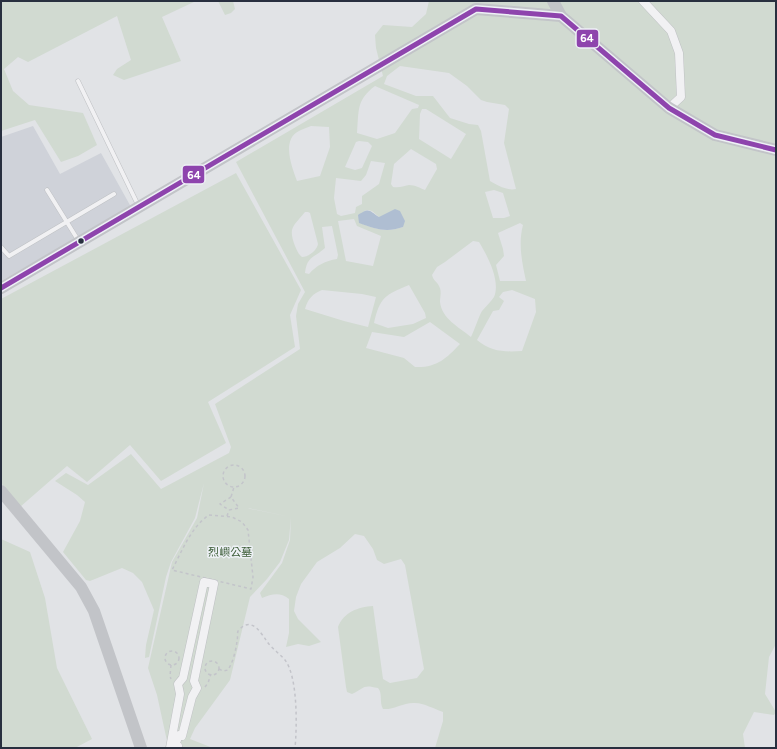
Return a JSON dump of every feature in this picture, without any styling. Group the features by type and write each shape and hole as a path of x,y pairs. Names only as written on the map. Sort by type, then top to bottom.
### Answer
{"street":[{"path":"554,1 561,16 669,108 716,135 776,150"},
{"path":"643,1 671,31 679,53 681,97 669,108"},
{"path":"1,288 476,9 561,16"},
{"path":"1,491 81,587 94,611 141,748"},
{"path":"170,748 180,694 178,684 183,678 204,582 214,584 194,681 197,688 192,697 182,736 178,735 175,745 178,746 177,748"}],"lane":[{"path":"78,81 139,207"},
{"path":"47,190 79,242"},
{"path":"1,247 9,256 114,194"}],"path":[{"path":"234,465 241,467 245,473 244,479 240,485 234,487 227,484 223,476 225,469 234,465"},
{"path":"231,497 239,508 229,510 220,504 231,497 234,487"},
{"path":"227,516 229,510"},
{"path":"209,515 227,516 242,522 248,530 253,577 251,589 172,570 195,527 202,520 209,515"},
{"path":"219,669 217,673 211,674 206,670 206,666 209,662 215,662 219,669 224,671 228,670 236,649 238,631 243,626 249,625 258,628 268,644 286,661 290,673 294,687 297,729 295,748"},
{"path":"169,652 174,652 178,654 179,658 175,664 171,665 166,661 165,657 169,652"},
{"path":"171,665 170,676 174,683 178,684"},
{"path":"197,688 203,689 208,683 211,674"}],"shaded area":[{"path":"33,126 60,174 101,153 131,207 1,281 1,137"}],"green space":[{"path":"1,1 196,1 162,17 181,61 124,80 113,75 117,69 131,60 117,16 28,62 18,57 4,69 13,91 29,105 83,113 97,145 78,156 61,162 35,120 1,131"},
{"path":"218,1 233,1 235,9 231,13 225,15"},
{"name":"烈嶼公墓","path":"429,1 776,1 776,644 769,657 765,694 776,712 774,715 754,712 743,734 745,748 435,748 443,721 443,712 418,703 383,709 378,688 364,687 352,694 347,692 346,687 338,627 348,614 357,609 373,606 383,679 390,683 417,678 424,669 405,565 401,559 384,564 377,560 373,549 364,536 355,534 340,548 317,562 301,584 296,597 294,611 298,619 321,642 309,646 298,644 286,647 289,633 289,599 282,595 276,594 262,598 260,593 282,563 290,540 291,517 289,540 280,562 250,597 230,680 195,728 190,739 213,748 165,748 167,741 157,695 148,668 172,562 197,518 204,483 195,518 171,562 166,577 149,657 145,658 146,645 154,610 142,582 133,573 122,568 90,581 86,580 63,552 80,521 85,502 55,481 66,473 88,485 131,454 161,489 229,453 231,447 215,404 300,349 296,316 298,304 305,292 236,162 383,76 376,48 375,35 383,25 412,27 426,14","holes":["400,66 449,73 467,86 481,100 505,105 509,109 504,143 516,189 499,186 490,181 481,131 478,125 469,124 450,118 433,96 416,96 384,84 387,76","375,86 419,105 418,108 412,109 395,133 377,139 357,133 361,101 364,96","422,109 426,109 466,134 451,159 419,139 420,114","311,126 329,127 330,147 320,176 297,181 289,154 289,147 290,141 300,130","356,142 368,142 372,146 362,168 355,170 345,167","411,149 436,164 437,169 425,190 411,185 393,187 391,184 394,164","371,161 385,163 379,184 362,196 362,204 356,207 355,213 341,216 337,214 334,198 336,178 361,181 366,175","494,190 503,193 510,216 504,218 493,218 485,192","364,211 372,211 379,217 403,227 391,230 376,228 360,223","305,212 310,213 318,244 314,251 307,256 302,257 295,246 292,235 295,224","354,219 357,226 381,236 373,266 346,261 338,221","520,223 523,225 521,246 526,281 500,281 496,265 504,256 498,233","332,226 338,255 337,259 322,264 309,274 305,273 307,263 325,248 322,227","473,241 479,242 492,268 496,283 496,291 493,299 482,311 471,337 452,322 444,313 440,302 440,288 432,275 437,267","409,285 425,313 426,318 413,324 388,328 374,323 381,302 389,295","322,290 376,297 368,327 305,309 311,297","512,290 535,299 536,312 522,351 493,349 477,340 493,311 499,310 504,301 499,297 503,292","430,322 460,344 440,362 429,366 415,367 404,358 366,348 372,332 404,337"]},
{"path":"236,173 301,290 290,315 295,347 208,402 226,443 161,481 130,445 87,482 67,466 20,507 1,483 1,299"},
{"path":"1,539 30,552 45,598 57,668 92,739 75,748 1,748"}],"water":[{"path":"395,209 400,211 405,221 403,227 391,230 381,230 359,223 358,215 365,211 369,211 379,217"}],"transit line":[{"name":"64","path":"1,288 476,9 561,16 669,108 715,135 776,150"}]}
